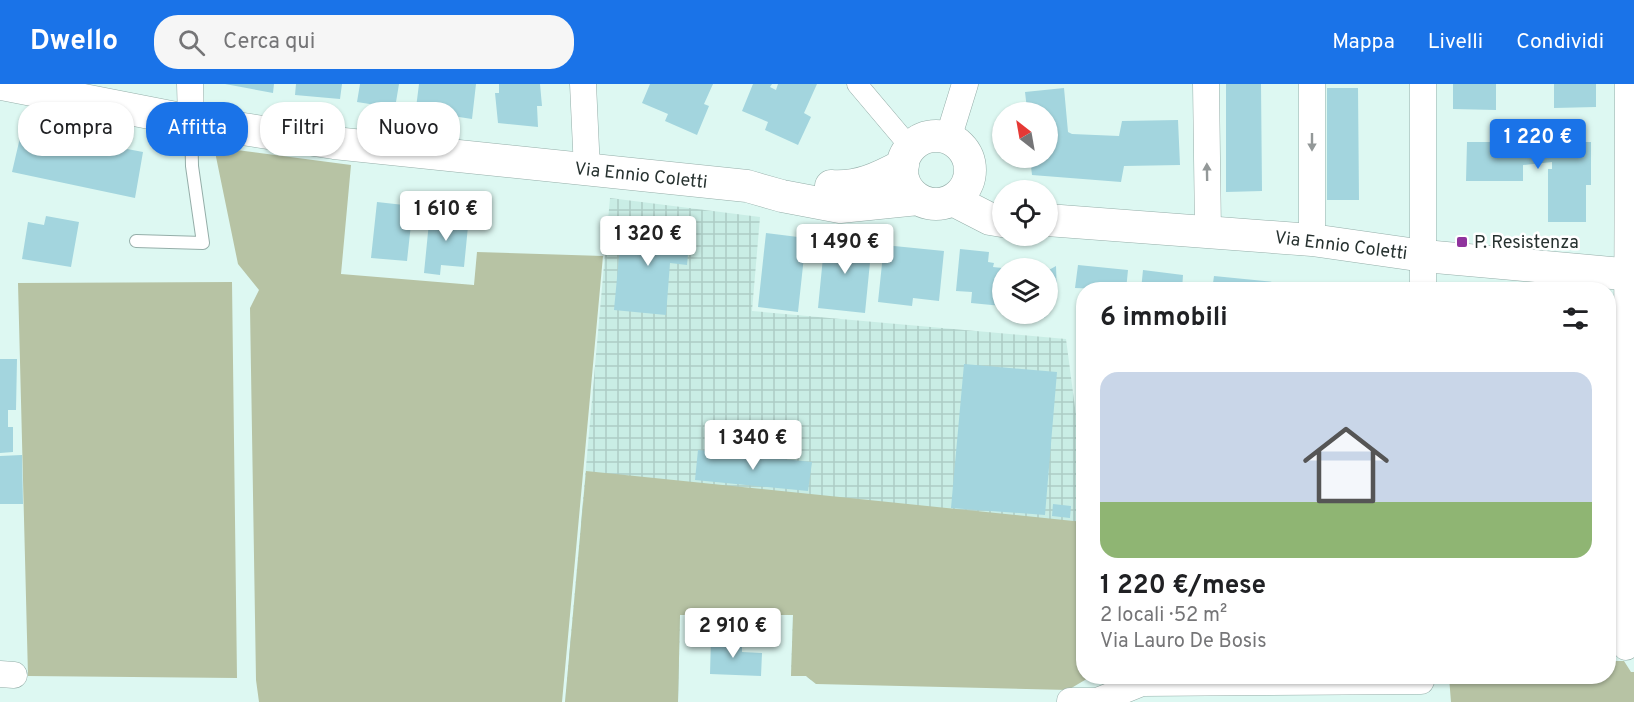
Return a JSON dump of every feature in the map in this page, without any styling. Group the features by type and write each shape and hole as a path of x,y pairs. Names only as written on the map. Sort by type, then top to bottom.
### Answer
{"street":[{"name":"Via Ennio Coletti","path":"2,84 146,112"},
{"path":"189,84 190,102"},
{"path":"583,84 587,170"},
{"path":"857,84 907,157 904,181 918,199"},
{"path":"961,191 970,168 967,156 959,145 948,139 965,84"},
{"path":"1206,84 1208,231"},
{"path":"1311,84 1312,240"},
{"path":"1422,84 1423,282"},
{"path":"1623,647 1631,275 1628,84"},
{"name":"Via Ennio Coletti","path":"248,130 334,143 747,186 782,196 840,207 918,199 929,204 942,204 961,191"},
{"name":"Via Ennio Coletti","path":"747,186 778,182 843,187 875,181 928,138 948,139"},
{"path":"961,191 980,195 992,202"},
{"path":"961,191 992,219"},
{"name":"Via Ennio Coletti","path":"1058,220 1312,240 1424,256 1631,275"},
{"path":"1070,701 1098,701 1137,684"}],"lane":[{"path":"136,241 203,243 192,156"}],"shaded area":[{"path":"248,151 260,153 260,156 282,156 351,165 341,274 474,285 477,252 603,256 562,702 259,702 256,680 250,308 259,290 238,264 216,156 248,156"},
{"path":"610,198 760,217 752,311 1066,339 1076,415 1076,677 816,684 806,676 791,676 793,615 680,615 678,702 565,702"},
{"path":"232,282 237,678 28,676 18,283"},
{"path":"586,471 1076,521 1076,684 1078,684 1068,690 816,684 806,676 791,676 793,615 680,615 678,702 565,702"},
{"path":"1616,661 1624,661 1631,672 1634,672 1634,702 1451,702 1450,684 1616,684"}],"building":[{"path":"225,84 274,84 273,93"},
{"path":"296,84 342,84 340,99 295,95"},
{"path":"360,84 399,84 396,102 357,102"},
{"path":"419,84 476,84 472,119 460,117 460,102 417,102"},
{"path":"499,84 540,84 542,106 537,106 538,127 498,123 495,93 499,93"},
{"path":"650,84 713,84 704,104 709,106 697,135 665,121 668,114 642,103"},
{"path":"753,84 772,84 770,87 776,90 778,84 817,84 804,113 811,117 798,145 765,130 768,122 742,111"},
{"path":"1226,84 1261,84 1262,191 1226,192"},
{"path":"1453,84 1496,84 1496,110 1453,109"},
{"path":"1554,84 1596,84 1596,107 1554,108"},
{"path":"1064,88 1068,132 1072,134 1119,136 1122,121 1178,120 1180,165 1124,166 1121,182 1032,175 1031,168 1058,168 1058,102 1026,102 1025,92"},
{"path":"1327,88 1358,88 1359,200 1327,200"},
{"path":"1500,138 1539,138 1539,142 1591,142 1591,185 1586,185 1586,222 1548,222 1548,169 1552,169 1552,162 1523,165 1523,181 1466,181 1467,142 1500,142"},
{"path":"18,146 18,156 134,156 134,150 143,152 135,198 12,172"},
{"path":"377,202 413,206 407,261 371,258"},
{"path":"430,212 469,216 464,267 441,265 440,275 424,273"},
{"path":"46,216 79,222 71,267 22,259 28,222 44,225"},
{"path":"622,225 690,231 687,265 670,263 666,315 614,310"},
{"path":"766,233 806,238 798,312 758,307"},
{"path":"825,237 872,242 865,313 818,308"},
{"path":"884,245 944,251 939,301 913,298 912,306 878,302"},
{"path":"960,249 989,252 988,262 992,263 992,305 971,303 972,292 956,291"},
{"path":"1078,265 1128,270 1127,282 1076,282 1075,288"},
{"path":"1143,270 1183,275 1183,282 1142,282"},
{"path":"1214,276 1273,282 1213,282"},
{"path":"0,359 17,359 16,410 8,410 8,427 13,427 13,452 0,453"},
{"path":"964,364 1057,372 1045,515 951,508"},
{"path":"698,450 812,462 808,491 695,480"},
{"path":"22,455 23,504 0,504 0,456"},
{"path":"1053,504 1071,506 1070,518 1052,516"},
{"path":"711,638 742,639 742,652 762,653 761,676 710,674"}],"place":[{"name":"P. Resistenza","path":"1462,242"}]}
